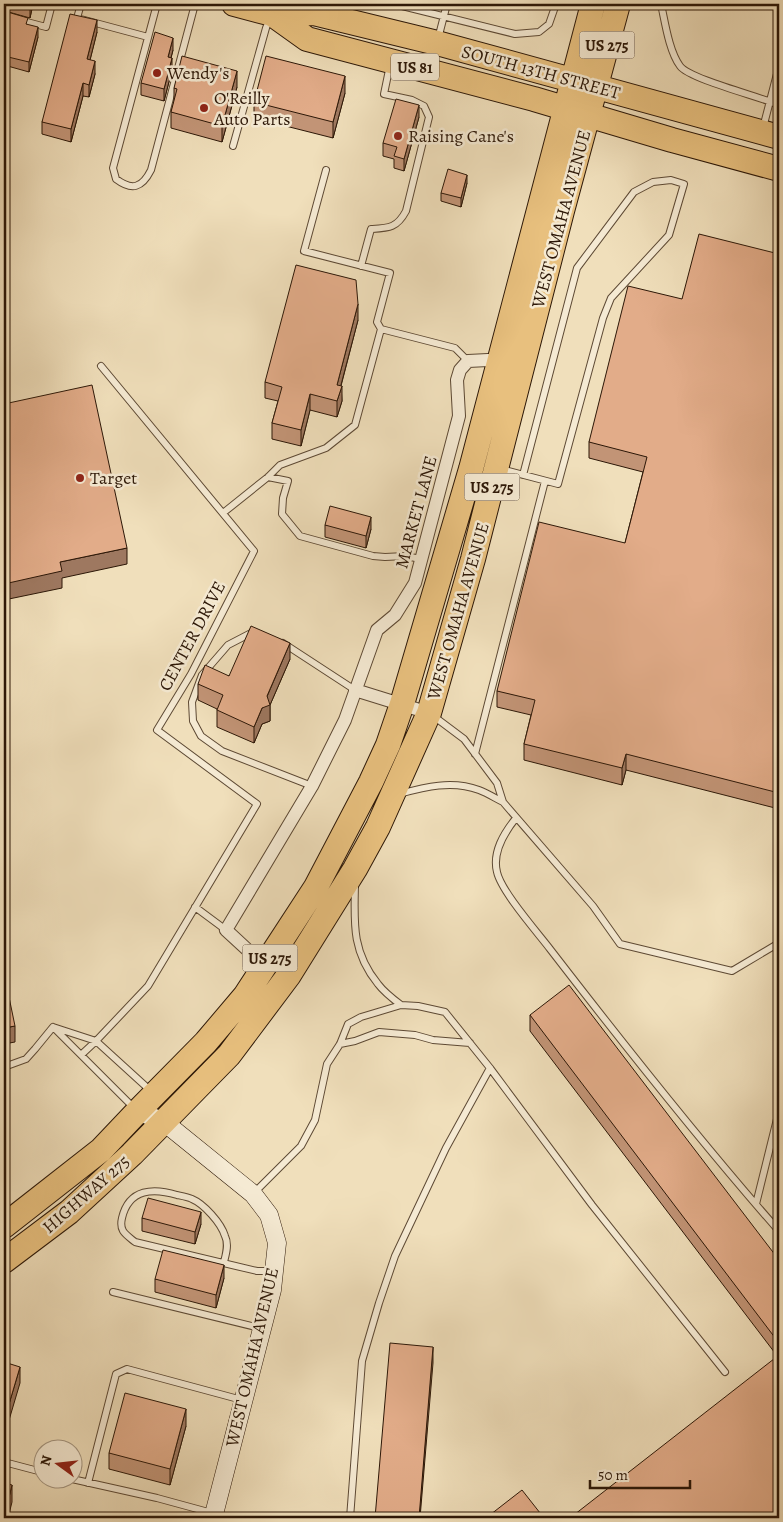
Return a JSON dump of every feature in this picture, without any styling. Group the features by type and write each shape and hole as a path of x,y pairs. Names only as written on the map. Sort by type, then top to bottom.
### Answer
{"highway":[{"name":"SOUTH 13TH STREET","path":"234,4 314,13 437,43 771,135"},
{"name":"WEST OMAHA AVENUE","path":"138,1111 206,1042 244,996 265,966 316,887 388,745 402,704 471,469 593,4"},
{"name":"WEST OMAHA AVENUE","path":"164,1122 229,1055 289,975 355,869 378,827 430,713 497,468 562,210 618,4"},
{"name":"SOUTH 13TH STREET","path":"274,10 307,39 565,107 672,140 779,169"},
{"name":"HIGHWAY 275","path":"4,1226 101,1150 138,1111"},
{"name":"HIGHWAY 275","path":"4,1261 70,1212 164,1122"}],"street":[{"path":"468,361 488,360 499,363"},
{"name":"MARKET LANE","path":"226,930 312,786 345,720 377,630 396,615 415,583 459,416 457,380 460,370 468,361"},
{"path":"355,690 430,713"},
{"path":"226,930 265,966"},
{"path":"154,1094 164,1122"},
{"name":"WEST OMAHA AVENUE","path":"138,1111 164,1122 253,1194 269,1215 277,1242 272,1290 213,1516"}],"lane":[{"path":"4,16 46,27 52,4"},
{"path":"81,4 77,18 148,37"},
{"path":"157,4 113,168 116,179 128,186 142,184 151,170 195,4"},
{"path":"394,4 515,34 539,32 549,24 556,4"},
{"path":"437,43 447,4"},
{"path":"661,4 668,38 680,67 697,77 779,105"},
{"path":"233,146 266,28 274,10"},
{"path":"361,266 371,229 391,228 401,221 406,211 429,117 424,106 412,100 384,94 391,61"},
{"path":"771,135 770,101 776,89 779,66"},
{"path":"223,513 280,465 326,448 355,425 381,329 378,322 390,273 304,251 326,170"},
{"path":"497,468 523,475 545,480 558,484 603,318 611,298 669,235 684,184 671,180 653,182 634,192 577,268 523,475"},
{"path":"381,329 455,348 468,361"},
{"name":"CENTER DRIVE","path":"101,366 254,551 191,674 158,730 257,804 195,907"},
{"path":"268,477 288,481 282,498 282,514 300,536 372,556 406,556 421,559"},
{"path":"475,754 545,480"},
{"path":"263,634 254,632 228,644 213,661 202,675 192,702 193,721 201,736 222,751 312,786"},
{"path":"280,641 355,690"},
{"path":"430,713 464,739 497,783 503,802 593,906 620,944 732,971 779,943"},
{"path":"392,796 425,787 454,784 478,790 503,802"},
{"path":"516,818 502,839 495,861 497,874 510,897 590,1001 779,1231"},
{"path":"355,869 353,911 355,941 366,967 378,985 401,1005"},
{"path":"81,1055 148,986 195,907 226,930"},
{"path":"253,1194 301,1146 314,1120 327,1064 340,1044 348,1024 361,1016 401,1005 418,1006 445,1012 490,1068 592,1205 725,1372"},
{"path":"53,1027 96,1041 154,1094"},
{"path":"53,1027 138,1111"},
{"path":"4,1067 26,1059 53,1027"},
{"path":"340,1044 355,1041 379,1032 415,1035 432,1040 470,1043"},
{"path":"350,1518 362,1361 378,1303 395,1256 446,1148 490,1068"},
{"path":"756,1204 779,1111"},
{"path":"224,1262 226,1236 211,1213 193,1199 158,1190 144,1192 130,1201 124,1211 120,1226 124,1234 135,1242 257,1271 275,1271"},
{"path":"113,1292 262,1329"},
{"path":"88,1483 116,1374 120,1371 127,1369 243,1400"},
{"path":"4,1462 32,1469"},
{"path":"82,1482 213,1516"}],"building":[{"path":"14,4 31,4 30,8"},
{"path":"4,11 28,18 26,24 38,27 29,62 4,56"},
{"path":"70,14 97,20 87,59 95,61 89,85 83,83 71,129 42,122"},
{"name":"Wendy's","path":"155,32 173,38 168,57 172,58 164,89 141,83"},
{"name":"O'Reilly Auto Parts","path":"182,56 237,71 222,126 171,112 177,89 174,88"},
{"path":"266,56 345,76 333,122 254,102"},
{"path":"396,99 419,105 404,159 394,156 397,147 383,143"},
{"path":"448,169 467,175 461,198 441,193"},
{"path":"699,234 779,254 779,793 626,754 622,768 524,744 535,700 497,691 539,522 625,543 647,457 589,442 628,286 682,299"},
{"path":"296,265 356,280 358,304 337,385 342,386 337,401 310,394 301,430 272,423 282,387 265,382"},
{"path":"92,385 127,548 60,562 62,571 4,584 4,404"},
{"path":"330,506 371,517 366,536 325,525"},
{"path":"251,626 290,643 267,696 270,705 262,708 254,727 217,710 223,695 198,684 205,665 229,676"},
{"path":"4,973 15,1026 4,1028"},
{"path":"569,985 779,1260 779,1343 530,1015"},
{"path":"148,1198 201,1212 195,1232 142,1218"},
{"path":"163,1250 224,1265 216,1295 155,1279"},
{"path":"390,1343 433,1347 419,1518 375,1518"},
{"path":"779,1355 779,1512 771,1518 570,1518"},
{"path":"4,1362 20,1367 4,1421"},
{"path":"125,1393 186,1409 170,1469 109,1453"},
{"path":"4,1483 12,1485 4,1518"},
{"path":"522,1490 544,1518 486,1518"}],"place":[{"name":"Wendy's","path":"157,73"},
{"name":"O'Reilly Auto Parts","path":"204,108"},
{"name":"Raising Cane's","path":"398,136"},
{"name":"Target","path":"80,478"}]}
